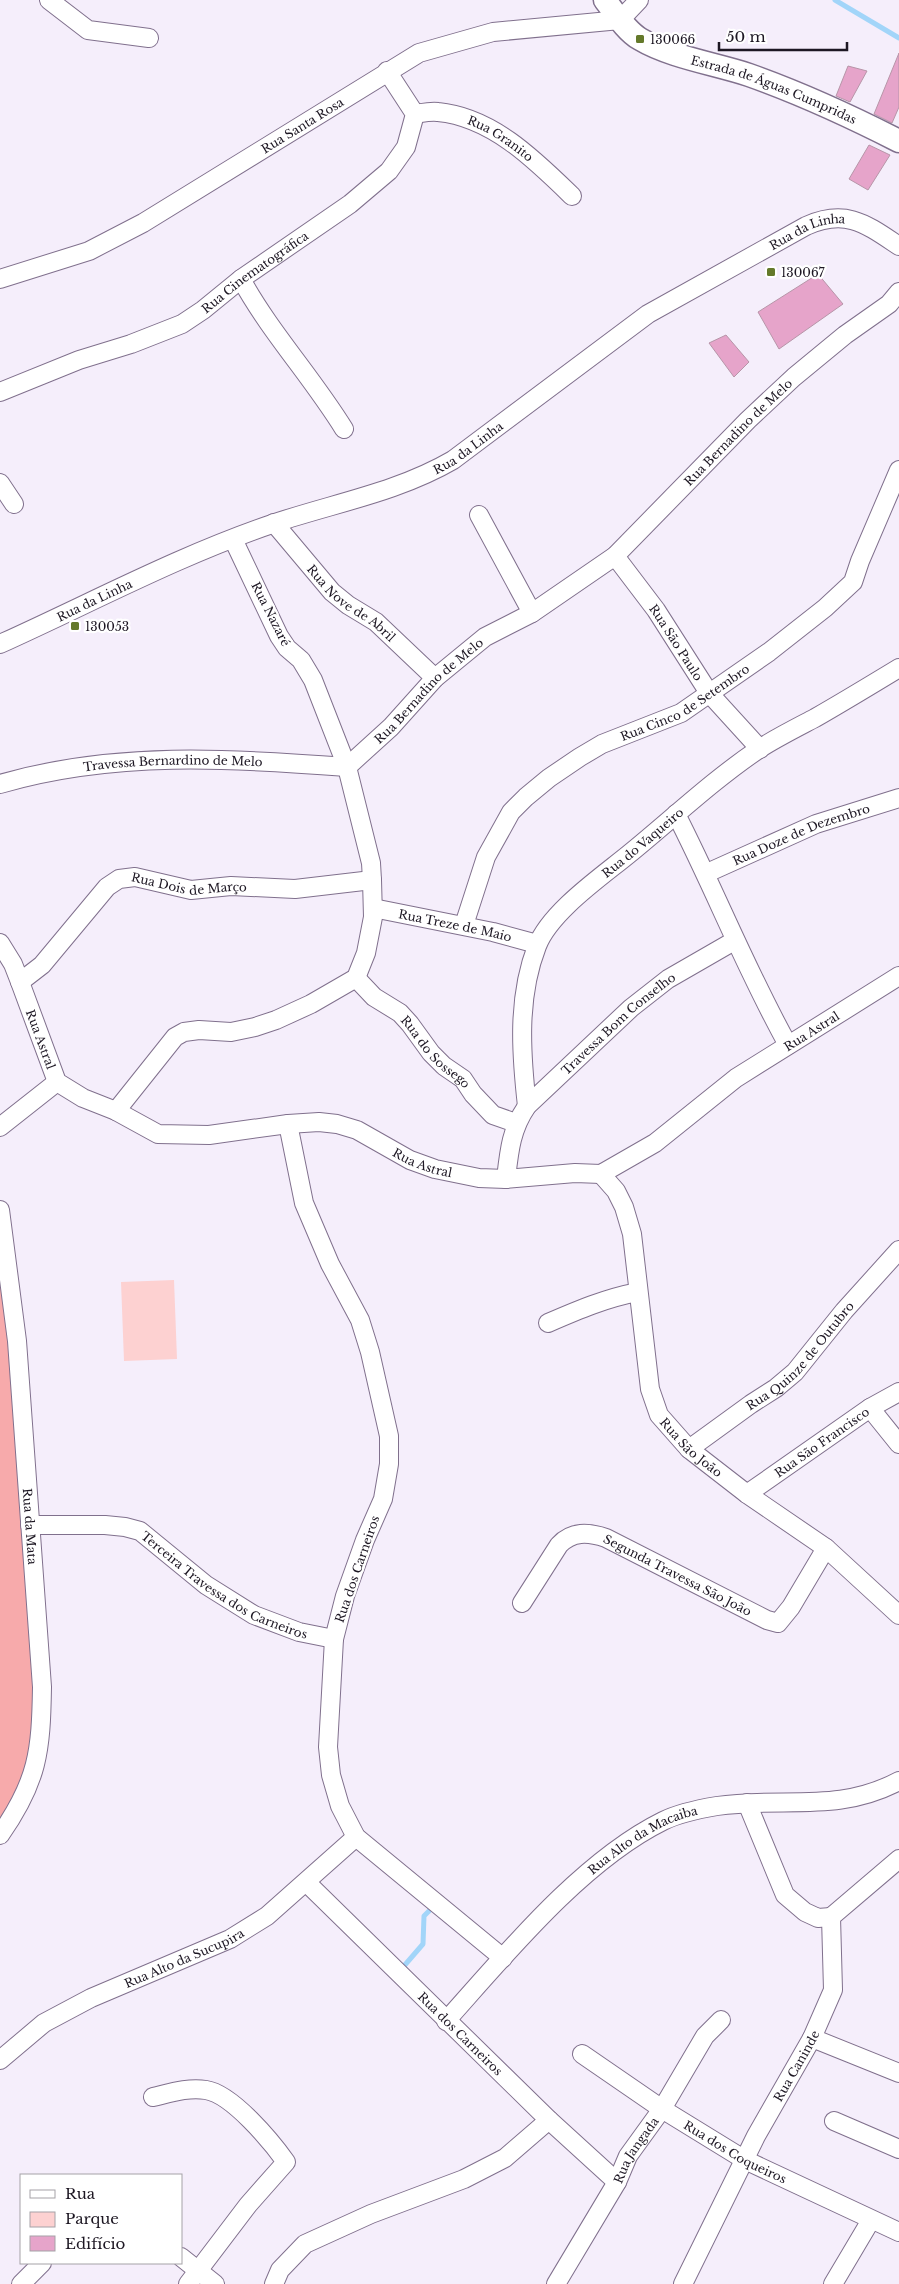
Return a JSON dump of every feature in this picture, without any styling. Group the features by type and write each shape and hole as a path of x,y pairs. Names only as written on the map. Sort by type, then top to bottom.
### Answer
{"main road":[{"name":"Estrada de Águas Cumpridas","path":"605,0 620,20 640,39 663,49 750,76 804,96 899,141"}],"street":[{"path":"49,0 88,30 149,38"},
{"path":"620,20 638,0"},
{"name":"Rua Santa Rosa","path":"0,279 89,252 143,223 419,53 493,32 620,20"},
{"path":"387,71 415,114"},
{"name":"Rua Granito","path":"415,114 436,112 477,122 505,137 544,168 572,196"},
{"name":"Rua Cinematográfica","path":"0,392 79,360 131,344 182,324 203,310 241,279 350,204 388,171 406,147 415,114"},
{"name":"Rua da Linha","path":"0,644 160,569 233,539 274,523 349,502 433,472 453,460 586,358 648,314 814,222 840,217 853,220 869,226 899,246"},
{"path":"241,279 257,307 299,362 344,428"},
{"name":"Rua Bernadino de Melo","path":"347,767 391,727 435,678 485,637 532,613 615,556 748,420 794,377 846,335 896,304"},
{"name":"Rua Cinco de Setembro","path":"464,925 486,857 511,812 526,797 580,756 602,744 681,714 709,692 769,652 825,608 853,582 860,561 899,470"},
{"path":"0,482 14,504"},
{"path":"479,516 532,613"},
{"name":"Rua Nove de Abril","path":"274,523 332,592 348,605 376,622 435,678"},
{"name":"Rua Nazaré","path":"233,539 279,636 287,648 301,660 314,680 347,767"},
{"name":"Rua São Paulo","path":"615,556 656,610 709,692 760,749"},
{"name":"Rua do Vaqueiro","path":"527,1106 523,1071 522,1030 526,982 537,944 547,928 569,903 676,814 760,749 899,668"},
{"name":"Travessa Bernardino de Melo","path":"0,784 35,774 104,763 178,759 266,761 347,767"},
{"path":"116,1111 174,1037 184,1032 231,1032 255,1027 311,1004 356,978 366,953 373,908 372,880 371,863 347,767"},
{"name":"Rua Doze de Dezembro","path":"706,873 816,824 899,798"},
{"path":"676,814 706,873 734,941 788,1045"},
{"name":"Rua Dois de Março","path":"20,982 42,965 107,887 120,879 135,877 191,890 231,886 294,889 372,880"},
{"name":"Rua Treze de Maio","path":"373,908 464,925 514,936 537,944"},
{"name":"Travessa Bom Conselho","path":"506,1179 509,1147 516,1122 527,1106 630,1008 668,979 734,941"},
{"name":"Rua Astral","path":"0,943 13,964 57,1082 83,1098 116,1111 158,1134 209,1135 288,1124 319,1122 337,1124 357,1130 410,1160 435,1169 479,1178 506,1179 575,1173 601,1174 654,1143 736,1078 899,976"},
{"name":"Rua do Sossego","path":"356,978 374,997 400,1014 410,1024 431,1053 444,1066 463,1079 473,1094 493,1116 516,1122"},
{"path":"0,1127 57,1082"},
{"name":"Rua dos Carneiros","path":"288,1124 304,1203 330,1264 360,1320 370,1352 388,1436 388,1464 383,1499 365,1540 348,1587 334,1639 328,1748 331,1775 340,1806 356,1837 503,1958"},
{"name":"Rua São João","path":"601,1174 616,1191 624,1207 632,1234 653,1404 658,1415 689,1449 747,1494 826,1548 899,1614"},
{"name":"Rua da Mata","path":"0,1210 17,1341 42,1686 42,1728 38,1754 22,1801 0,1835"},
{"name":"Rua Quinze de Outubro","path":"689,1449 776,1388 795,1372 844,1311 899,1250"},
{"path":"548,1323 613,1297 638,1292"},
{"name":"Rua São Francisco","path":"747,1494 870,1408 899,1392"},
{"path":"870,1408 899,1444"},
{"name":"Terceira Travessa dos Carneiros","path":"30,1525 105,1525 140,1531 206,1585 254,1615 299,1632 334,1639"},
{"name":"Segunda Travessa São João","path":"522,1603 558,1545 566,1537 585,1533 606,1538 767,1620 778,1622 791,1607 826,1548"},
{"name":"Rua Alto da Macaiba","path":"446,2021 568,1890 641,1833 665,1820 696,1810 747,1803 821,1803 852,1800 879,1792 899,1781"},
{"path":"747,1803 785,1895 805,1912 818,1918 831,1917 899,1859"},
{"name":"Rua Alto da Sucupira","path":"0,2060 44,2022 91,1998 230,1939 267,1916 307,1883 356,1837"},
{"name":"Rua dos Carneiros","path":"307,1883 446,2021 617,2182"},
{"name":"Rua Caninde","path":"683,2284 756,2136 812,2038 833,1990 831,1917"},
{"name":"Rua Jangada","path":"556,2284 617,2182 628,2156 662,2109 705,2036 721,2020"},
{"path":"812,2038 899,2073"},
{"name":"Rua dos Coqueiros","path":"582,2054 662,2109 745,2160 899,2232"},
{"path":"153,2097 188,2089 207,2090 217,2093 262,2131 286,2162 248,2205 193,2277"},
{"path":"274,2284 280,2270 305,2244 371,2214 464,2179 506,2158 549,2120"},
{"path":"834,2121 899,2149"},
{"path":"833,2284 871,2220"},
{"path":"182,2259 193,2277 215,2284"},
{"path":"21,2284 41,2264"}],"green space":[{"path":"174,1280 177,1359 124,1361 121,1282"}],"shaded area":[{"path":"0,1262 42,1685 36,1759 0,1839"}],"building":[{"path":"899,53 899,107 892,123 874,114"},
{"path":"848,66 867,71 850,102 836,96"},
{"path":"869,145 890,155 868,190 849,179"},
{"path":"818,274 843,304 779,349 758,312"},
{"path":"726,335 749,362 734,377 709,343"}],"waterway":[{"path":"835,0 899,38"},
{"path":"404,1966 423,1944 424,1916 433,1907"}],"place":[{"name":"130066","path":"640,39"},
{"name":"130067","path":"771,272"},
{"name":"130053","path":"75,626"}]}
